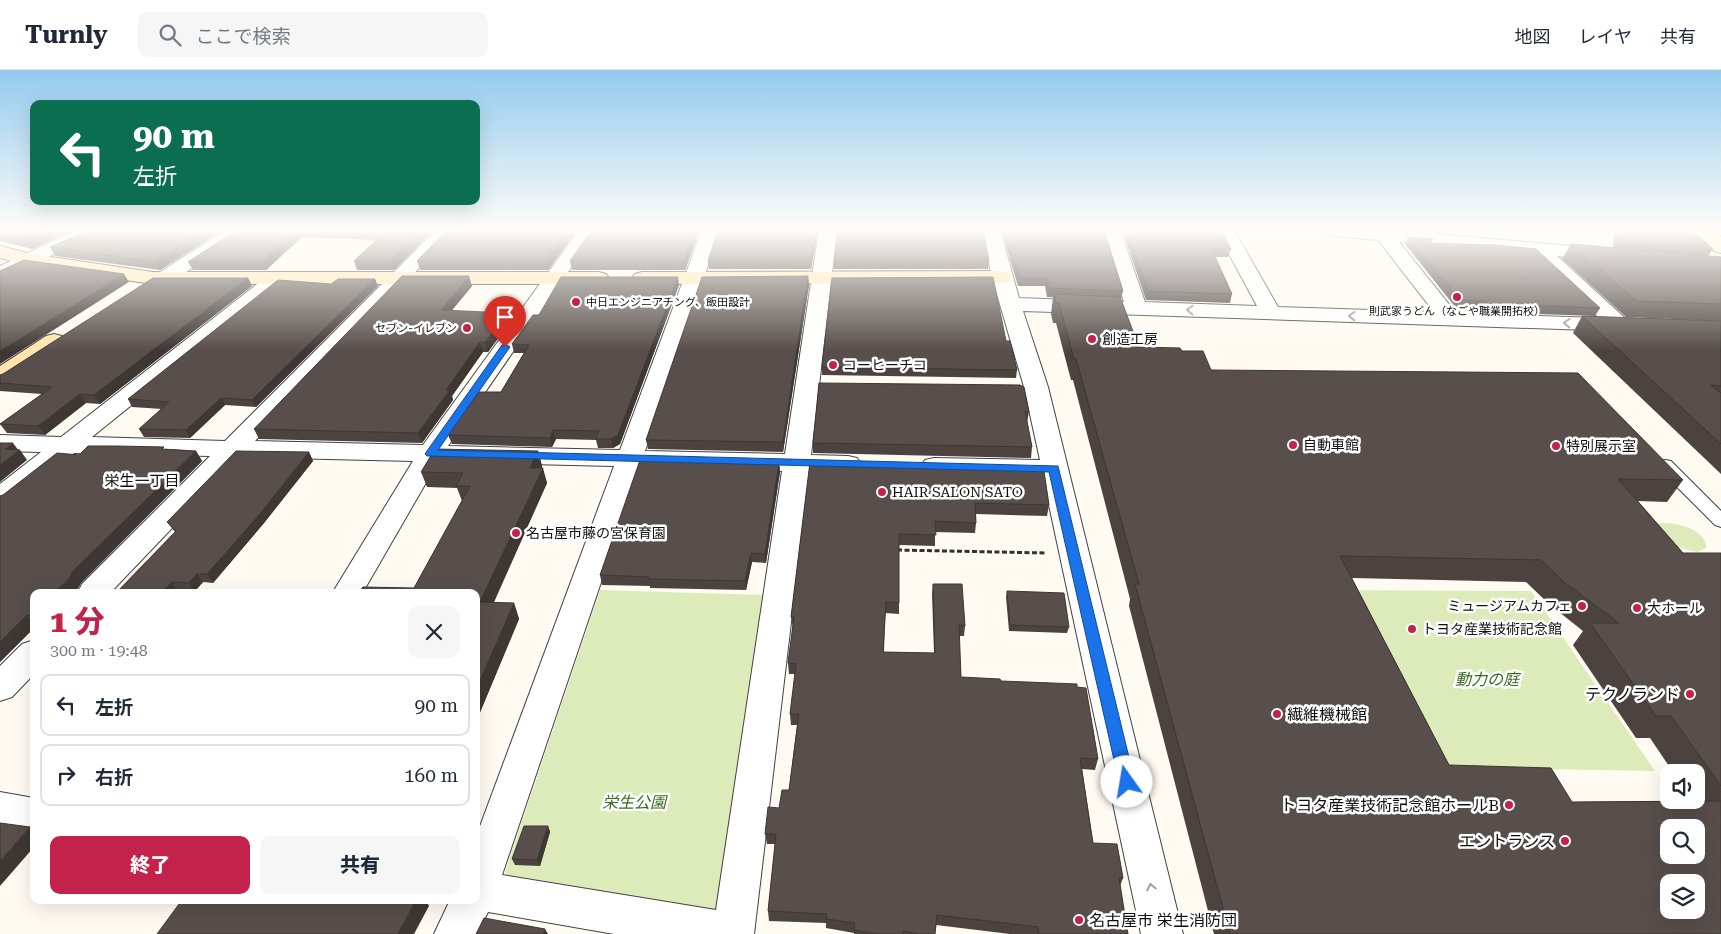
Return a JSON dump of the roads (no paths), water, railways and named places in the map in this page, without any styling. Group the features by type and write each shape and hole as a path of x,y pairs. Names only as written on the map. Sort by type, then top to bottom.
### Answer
{"street":[{"path":"103,270 158,278 1002,277"},
{"path":"124,296 171,270"},
{"path":"95,589 407,270"},
{"path":"350,589 430,454 559,270"},
{"path":"480,882 696,270"},
{"path":"480,894 733,934 798,462 818,384 824,270"},
{"path":"1000,270 1011,304 1026,387 1054,468 1162,934"},
{"path":"1124,270 1137,308"},
{"path":"1247,270 1271,313"},
{"path":"1412,270 1450,319"},
{"path":"1011,304 1629,326 1563,270"},
{"path":"0,498 277,278"},
{"path":"0,376 74,328"},
{"path":"0,443 867,464"},
{"path":"906,465 1054,468"},
{"path":"0,687 30,657"},
{"path":"0,809 30,814"},
{"path":"455,934 470,904"}],"lane":[{"path":"1653,454 1721,521"}],"place":[{"name":"則武家うどん（なごや職業開拓校）","path":"1457,297"},
{"name":"中日エンジニアチング、飯田設計","path":"576,302"},
{"name":"セブン-イレブン","path":"467,328"},
{"name":"創造工房","path":"1092,339"},
{"name":"コーヒーチコ","path":"833,365"},
{"name":"自動車館","path":"1293,445"},
{"name":"特別展示室","path":"1556,446"},
{"name":"HAIR SALON SATO","path":"882,492"},
{"name":"名古屋市藤の宮保育園","path":"516,533"},
{"name":"ミュージアムカフェ","path":"1582,606"},
{"name":"大ホール","path":"1637,608"},
{"name":"トヨタ産業技術記念館","path":"1412,629"},
{"name":"テクノランド","path":"1690,694"},
{"name":"繊維機械館","path":"1277,714"},
{"name":"トヨタ産業技術記念館ホールB","path":"1509,805"},
{"name":"エントランス","path":"1565,841"},
{"name":"名古屋市 栄生消防団","path":"1079,920"}],"district":[{"name":"栄生一丁目","path":"142,481"}],"park label":[{"name":"動力の庭","path":"1487,679"},
{"name":"栄生公園","path":"634,802"}]}
